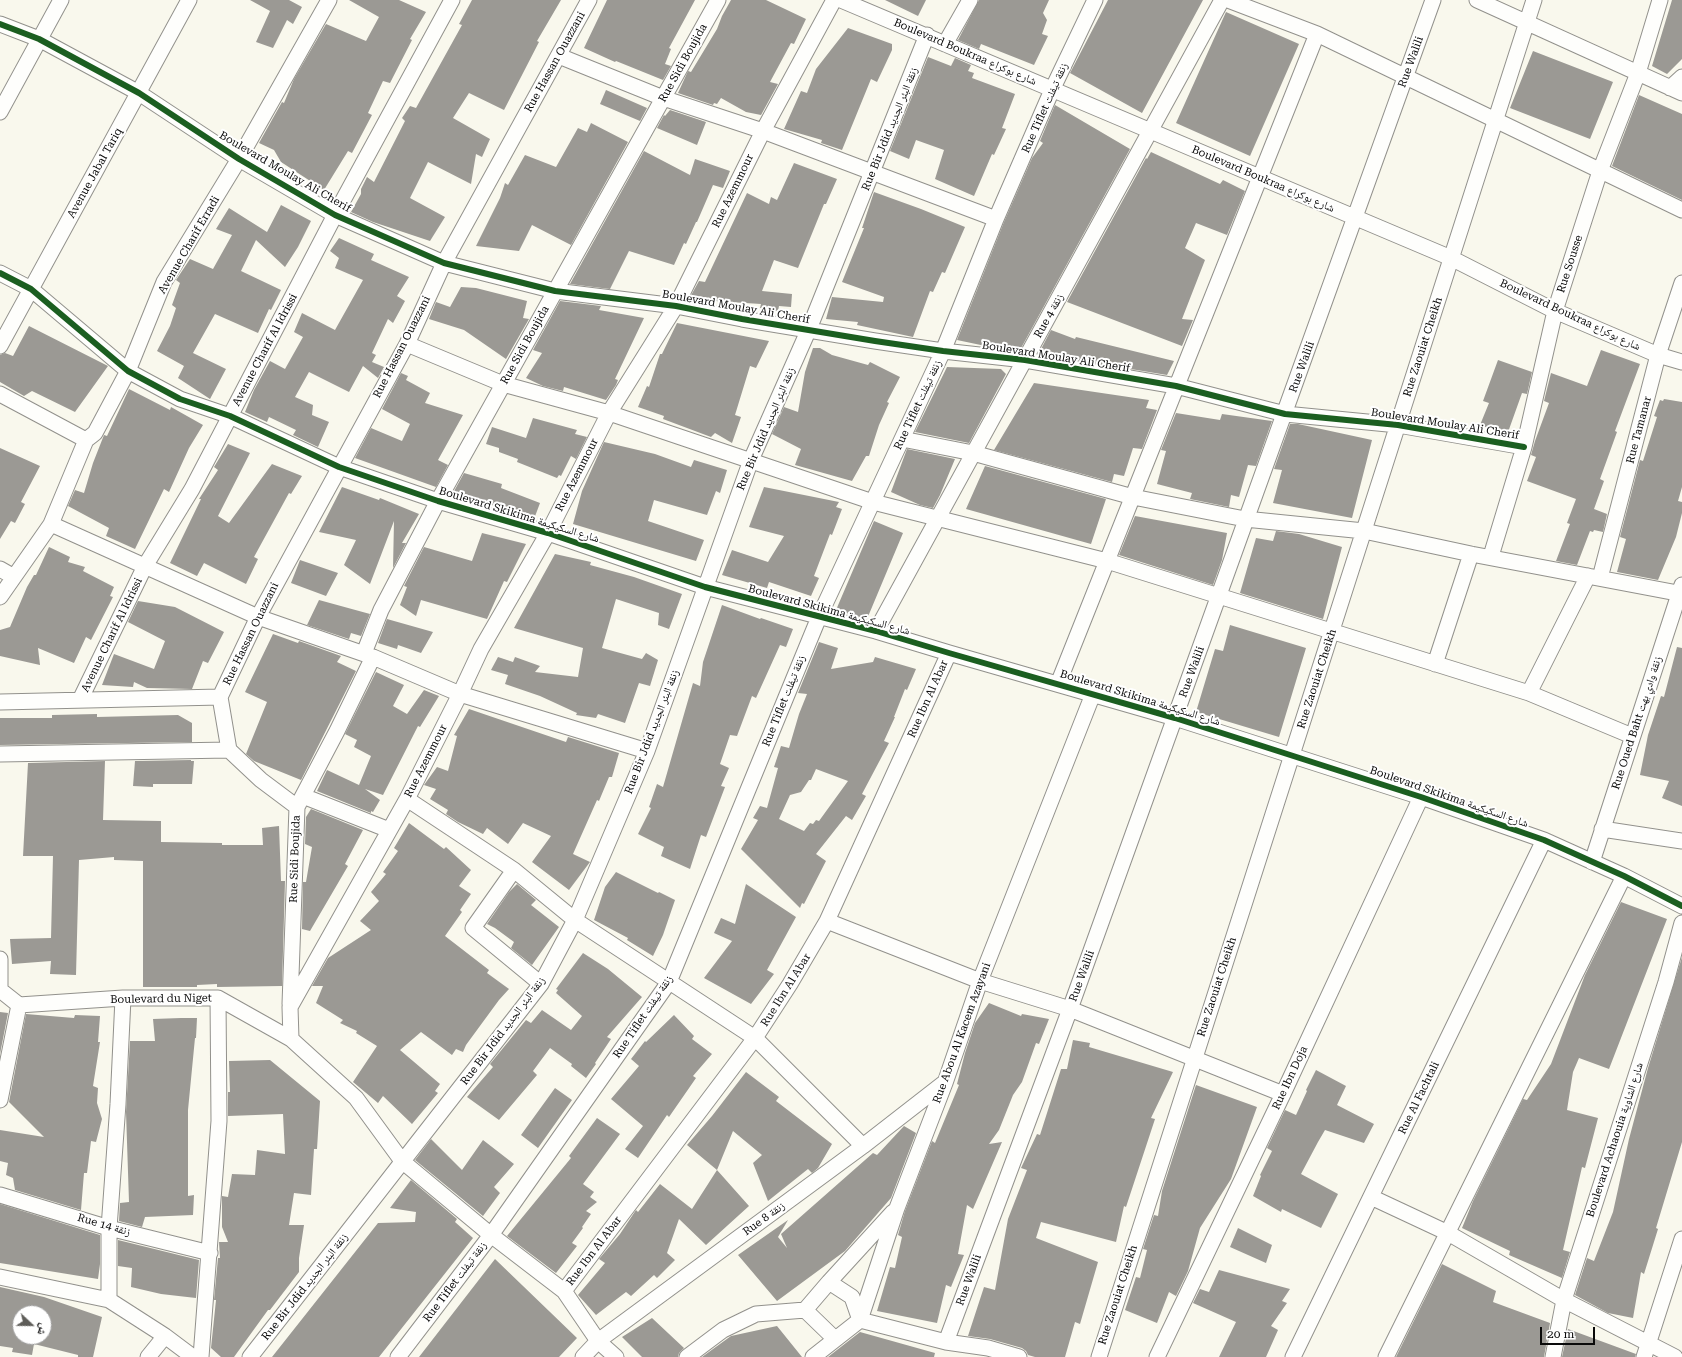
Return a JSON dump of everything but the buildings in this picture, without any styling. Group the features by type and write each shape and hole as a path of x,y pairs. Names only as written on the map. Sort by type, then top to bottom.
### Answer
{"street":[{"path":"0,112 61,0"},
{"name":"Avenue Jabal Tariq","path":"0,346 189,0"},
{"name":"Avenue Charif Erradi","path":"0,597 51,524 86,440 95,433 128,371 164,282 239,159 329,0"},
{"name":"Avenue Charif Al Idrissi","path":"80,700 145,566 192,489 335,215 452,0"},
{"name":"Rue Hassan Ouazzani","path":"220,697 258,617 407,344 444,263 589,0"},
{"name":"Rue Sidi Boujida","path":"290,1007 300,802 338,731 368,655 381,610 438,501 718,0"},
{"name":"Rue Azemmour","path":"290,1007 407,799 481,649 548,533 609,413 676,306 763,131 834,0"},
{"name":"Boulevard Boukraa شارع بوكراع","path":"841,0 927,35 1150,132 1451,258 1555,310 1658,355 1682,362"},
{"path":"945,44 970,0"},
{"name":"Rue Tiflet زنقة تيفلت","path":"398,1357 491,1235 669,982 819,617 943,351 996,219 1052,90 1095,0"},
{"name":"Rue 4 زنقة","path":"876,631 936,519 1025,360 1222,0"},
{"path":"1228,0 1317,34 1405,78 1496,120 1682,210"},
{"name":"Rue Walili","path":"946,1342 1070,1009 1219,596 1245,519 1285,414 1356,218 1433,0"},
{"path":"1477,0 1676,90 1682,77"},
{"name":"Rue Zaouiat Cheikh","path":"1098,1357 1534,0"},
{"name":"Rue Sousse","path":"1491,556 1524,447 1555,310 1600,171 1638,73 1660,0"},
{"name":"Boulevard Moulay Ali Cherif","path":"0,24 40,40 139,93 239,159 335,215 444,263 555,291 676,306 742,319 943,351 1025,360 1176,386 1285,414 1398,425 1524,447"},
{"path":"1058,684 1317,34"},
{"name":"Rue Bir Jdid زنقة البئر الجديد","path":"250,1357 541,984 575,920 647,751 751,460 809,330 927,35"},
{"path":"559,56 663,98 763,131 996,219"},
{"name":"Boulevard Skikima شارع السكيكيمة","path":"0,272 30,289 128,371 180,399 230,416 339,467 438,501 548,533 705,587 876,631 1175,718 1421,797 1544,840 1624,876 1682,906"},
{"name":"Rue Tamanar","path":"1529,693 1594,577 1658,355 1682,283"},
{"path":"407,344 503,384 609,413 873,502 1107,561 1529,693 1632,736"},
{"path":"0,394 86,440"},
{"path":"902,439 973,453 1133,497 1245,519 1364,531 1471,554 1491,556 1594,577 1681,591"},
{"path":"51,524 258,617 368,655 460,694 647,751"},
{"path":"1435,664 1471,554"},
{"path":"0,569 14,577"},
{"name":"Rue Oued Baht زنقة وادي بهت","path":"1592,862 1632,736 1681,591"},
{"name":"Rue Ibn Al Abar","path":"564,1291 755,1038 790,984 827,921 948,653"},
{"name":"Rue Abou Al Kacem Azayani","path":"860,1320 897,1208 945,1083 980,981 1093,694"},
{"path":"0,702 220,697 229,750 261,780 300,802 389,830"},
{"path":"0,754 229,750"},
{"name":"Rue Ibn Doja","path":"1157,1357 1283,1094 1421,797"},
{"path":"407,799 514,870 575,920 755,1038 863,1146"},
{"path":"1602,829 1682,841"},
{"name":"Rue Al Fachtali","path":"1293,1357 1544,840"},
{"path":"514,870 473,928 541,984"},
{"path":"1386,1357 1624,876"},
{"path":"827,921 980,981 1070,1009 1283,1094"},
{"name":"Boulevard Achaouia شارع الشاوية","path":"1553,1357 1564,1300 1666,982 1682,923"},
{"path":"0,959 0,990 19,1005 0,1100"},
{"path":"109,1300 109,1228 118,1104 123,998"},
{"name":"Boulevard du Niget","path":"19,1005 123,998 218,998 291,1039 356,1098 402,1161 491,1235 564,1291 598,1340 616,1357"},
{"path":"201,1357 219,1121 218,998"},
{"path":"290,1007 291,1039"},
{"name":"Rue 8 زنقة","path":"583,1357 598,1340 863,1146 945,1083"},
{"name":"Rue 14 زنقة","path":"0,1195 109,1228 210,1253"},
{"path":"1371,1197 1448,1233 1564,1300 1646,1350 1675,1357"},
{"path":"687,1357 723,1330 756,1314 805,1310 828,1282 897,1208"},
{"path":"1646,1350 1681,1248"},
{"path":"0,1276 109,1300 165,1336 193,1357"},
{"path":"828,1282 852,1297 860,1320"},
{"path":"805,1310 835,1339"},
{"path":"860,1320 983,1353 1019,1357"},
{"path":"813,1357 860,1320"},
{"path":"148,1357 165,1336"}],"cycle path":[{"path":"0,24 39,39 139,93 239,159 335,215 444,263 555,291 676,306 742,319 943,351 1025,360 1176,386 1285,414 1398,425 1524,447"},
{"path":"0,273 31,289 128,371 180,399 230,416 339,467 438,501 548,533 705,587 876,631 1175,718 1421,797 1544,840 1624,876 1682,906"}]}
